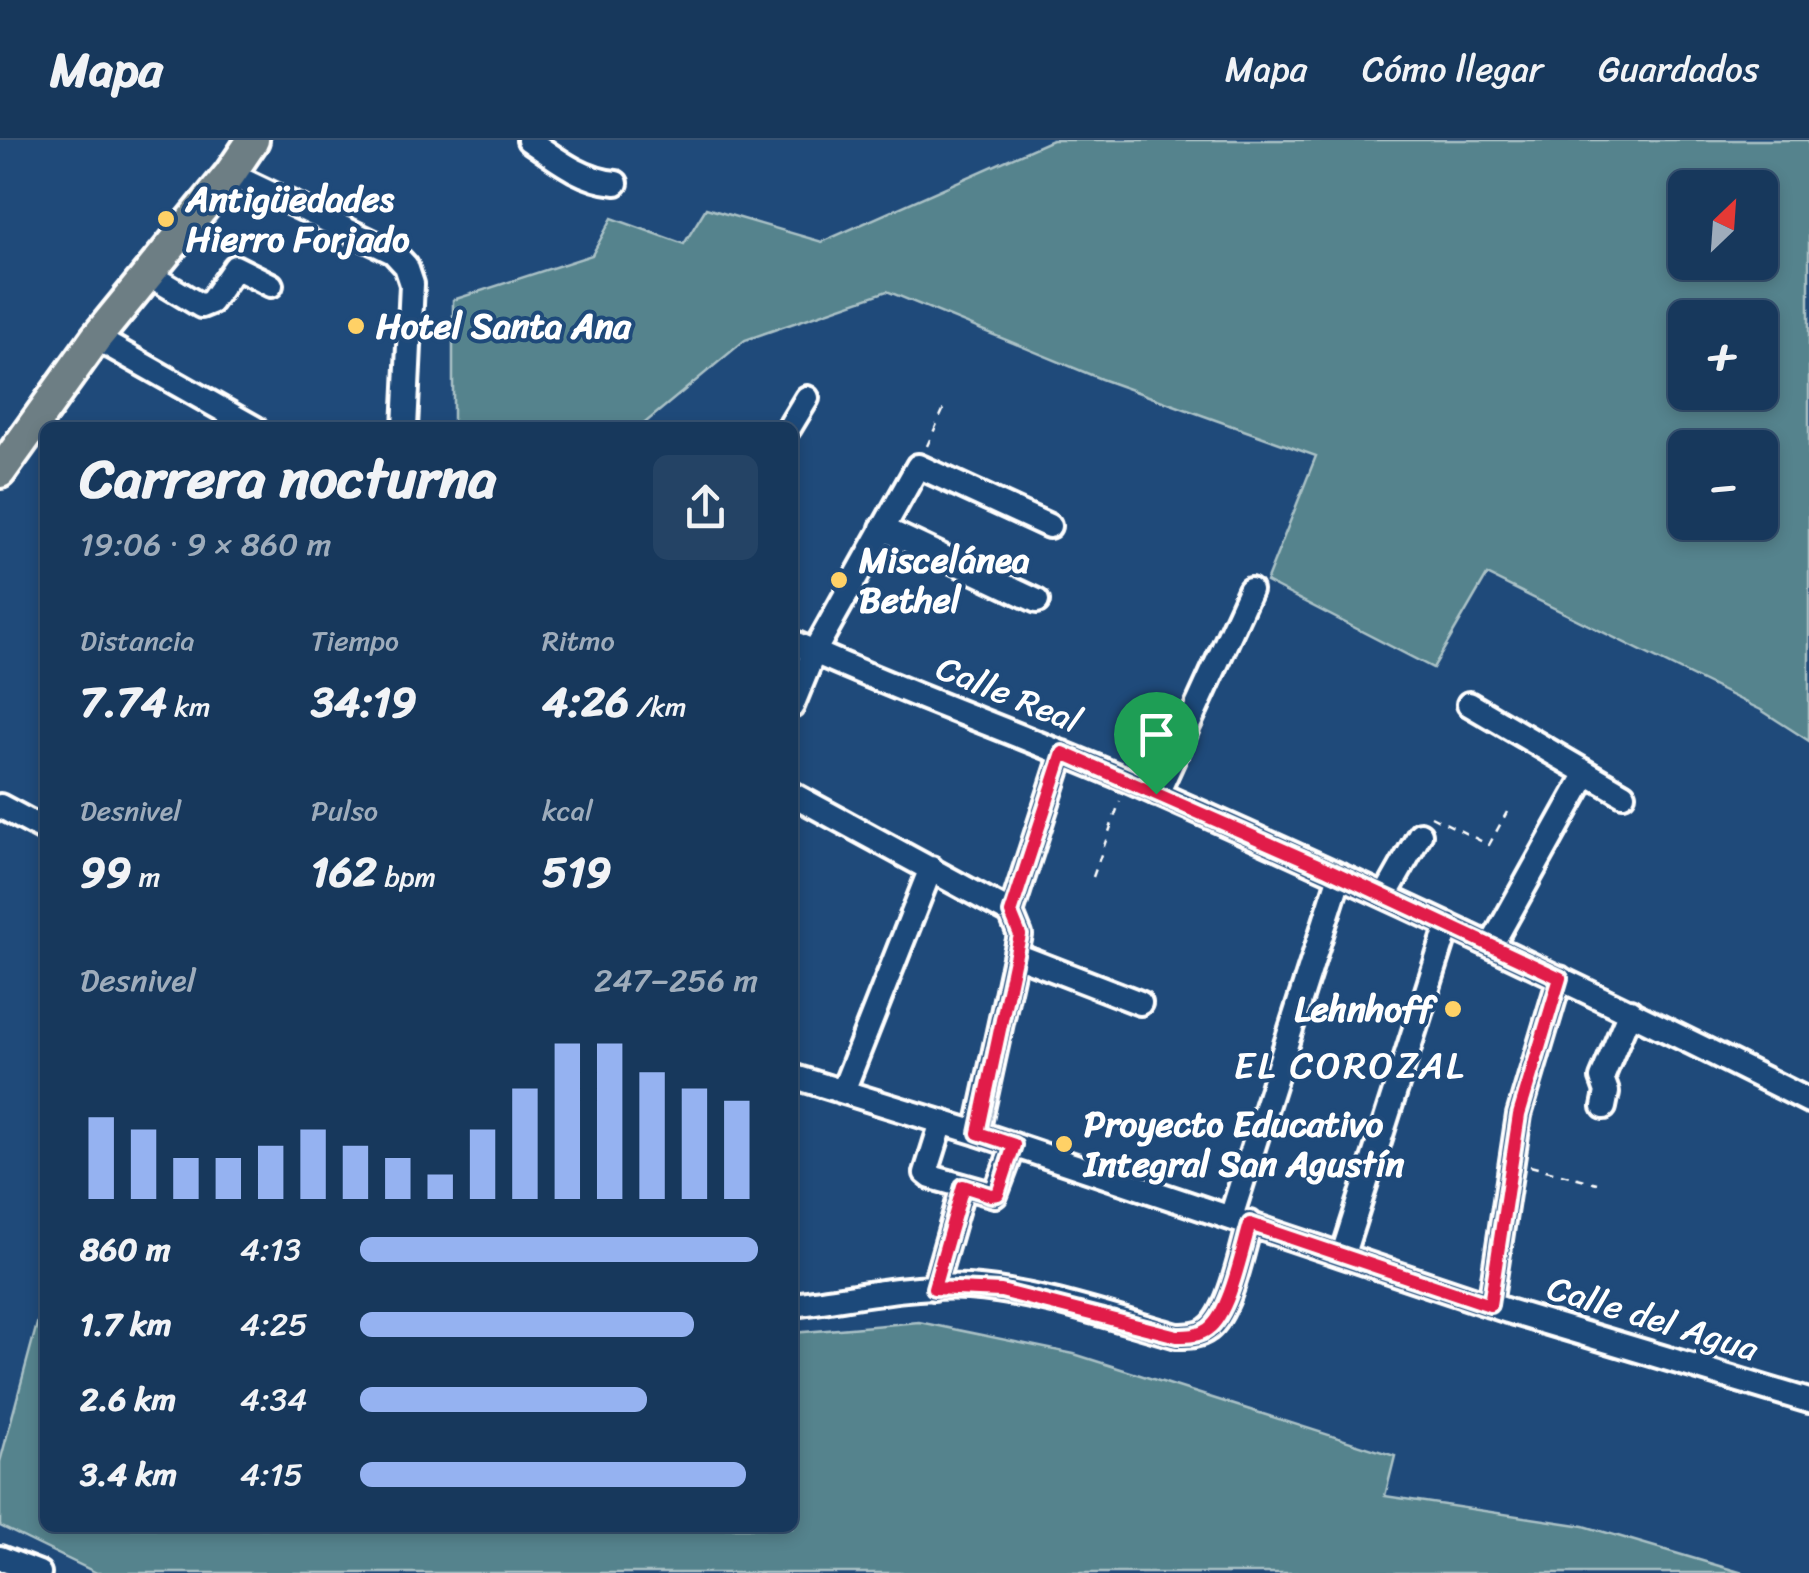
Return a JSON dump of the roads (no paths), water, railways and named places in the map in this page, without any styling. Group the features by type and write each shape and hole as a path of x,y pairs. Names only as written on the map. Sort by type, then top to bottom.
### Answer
{"main road":[{"path":"0,472 96,338 230,174 253,140"}],"street":[{"path":"529,140 571,168 598,181 616,183"},
{"path":"230,174 393,252 406,266 412,284 405,422"},
{"path":"148,274 201,306 210,302 235,267 270,285"},
{"path":"96,338 244,422"},
{"path":"793,422 806,398"},
{"path":"798,676 804,647 918,466 1049,526"},
{"path":"882,528 1036,600"},
{"path":"1156,794 1250,590"},
{"name":"Calle Real","path":"804,647 1127,780 1340,875 1630,1011 1809,1101"},
{"path":"1469,704 1624,794"},
{"path":"1011,913 1063,753"},
{"path":"1482,941 1587,773"},
{"path":"798,797 1011,913 1019,926 978,1133"},
{"path":"0,806 40,827"},
{"path":"1385,896 1420,834"},
{"path":"843,1091 931,868"},
{"path":"798,1304 934,1288 1001,1291 1177,1336 1208,1330 1224,1308 1240,1220 1340,875"},
{"path":"1343,1254 1448,925"},
{"path":"1016,954 1140,1003"},
{"path":"1490,1305 1524,1093 1560,978"},
{"path":"1604,1107 1607,1092 1602,1078 1630,1011"},
{"name":"Calle del Agua","path":"798,1078 978,1133 1490,1305 1809,1401"},
{"path":"942,1122 926,1173 931,1177 998,1194 1014,1145"},
{"path":"934,1288 963,1186"},
{"path":"0,1558 39,1573"}],"place":[{"name":"Antigüedades Hierro Forjado","path":"166,219"},
{"name":"Hotel Santa Ana","path":"356,326"},
{"name":"Miscelánea Bethel","path":"839,580"},
{"name":"Lehnhoff","path":"1453,1009"},
{"name":"Proyecto Educativo Integral San Agustín","path":"1064,1144"}],"district":[{"name":"EL COROZAL","path":"1350,1065"}]}
